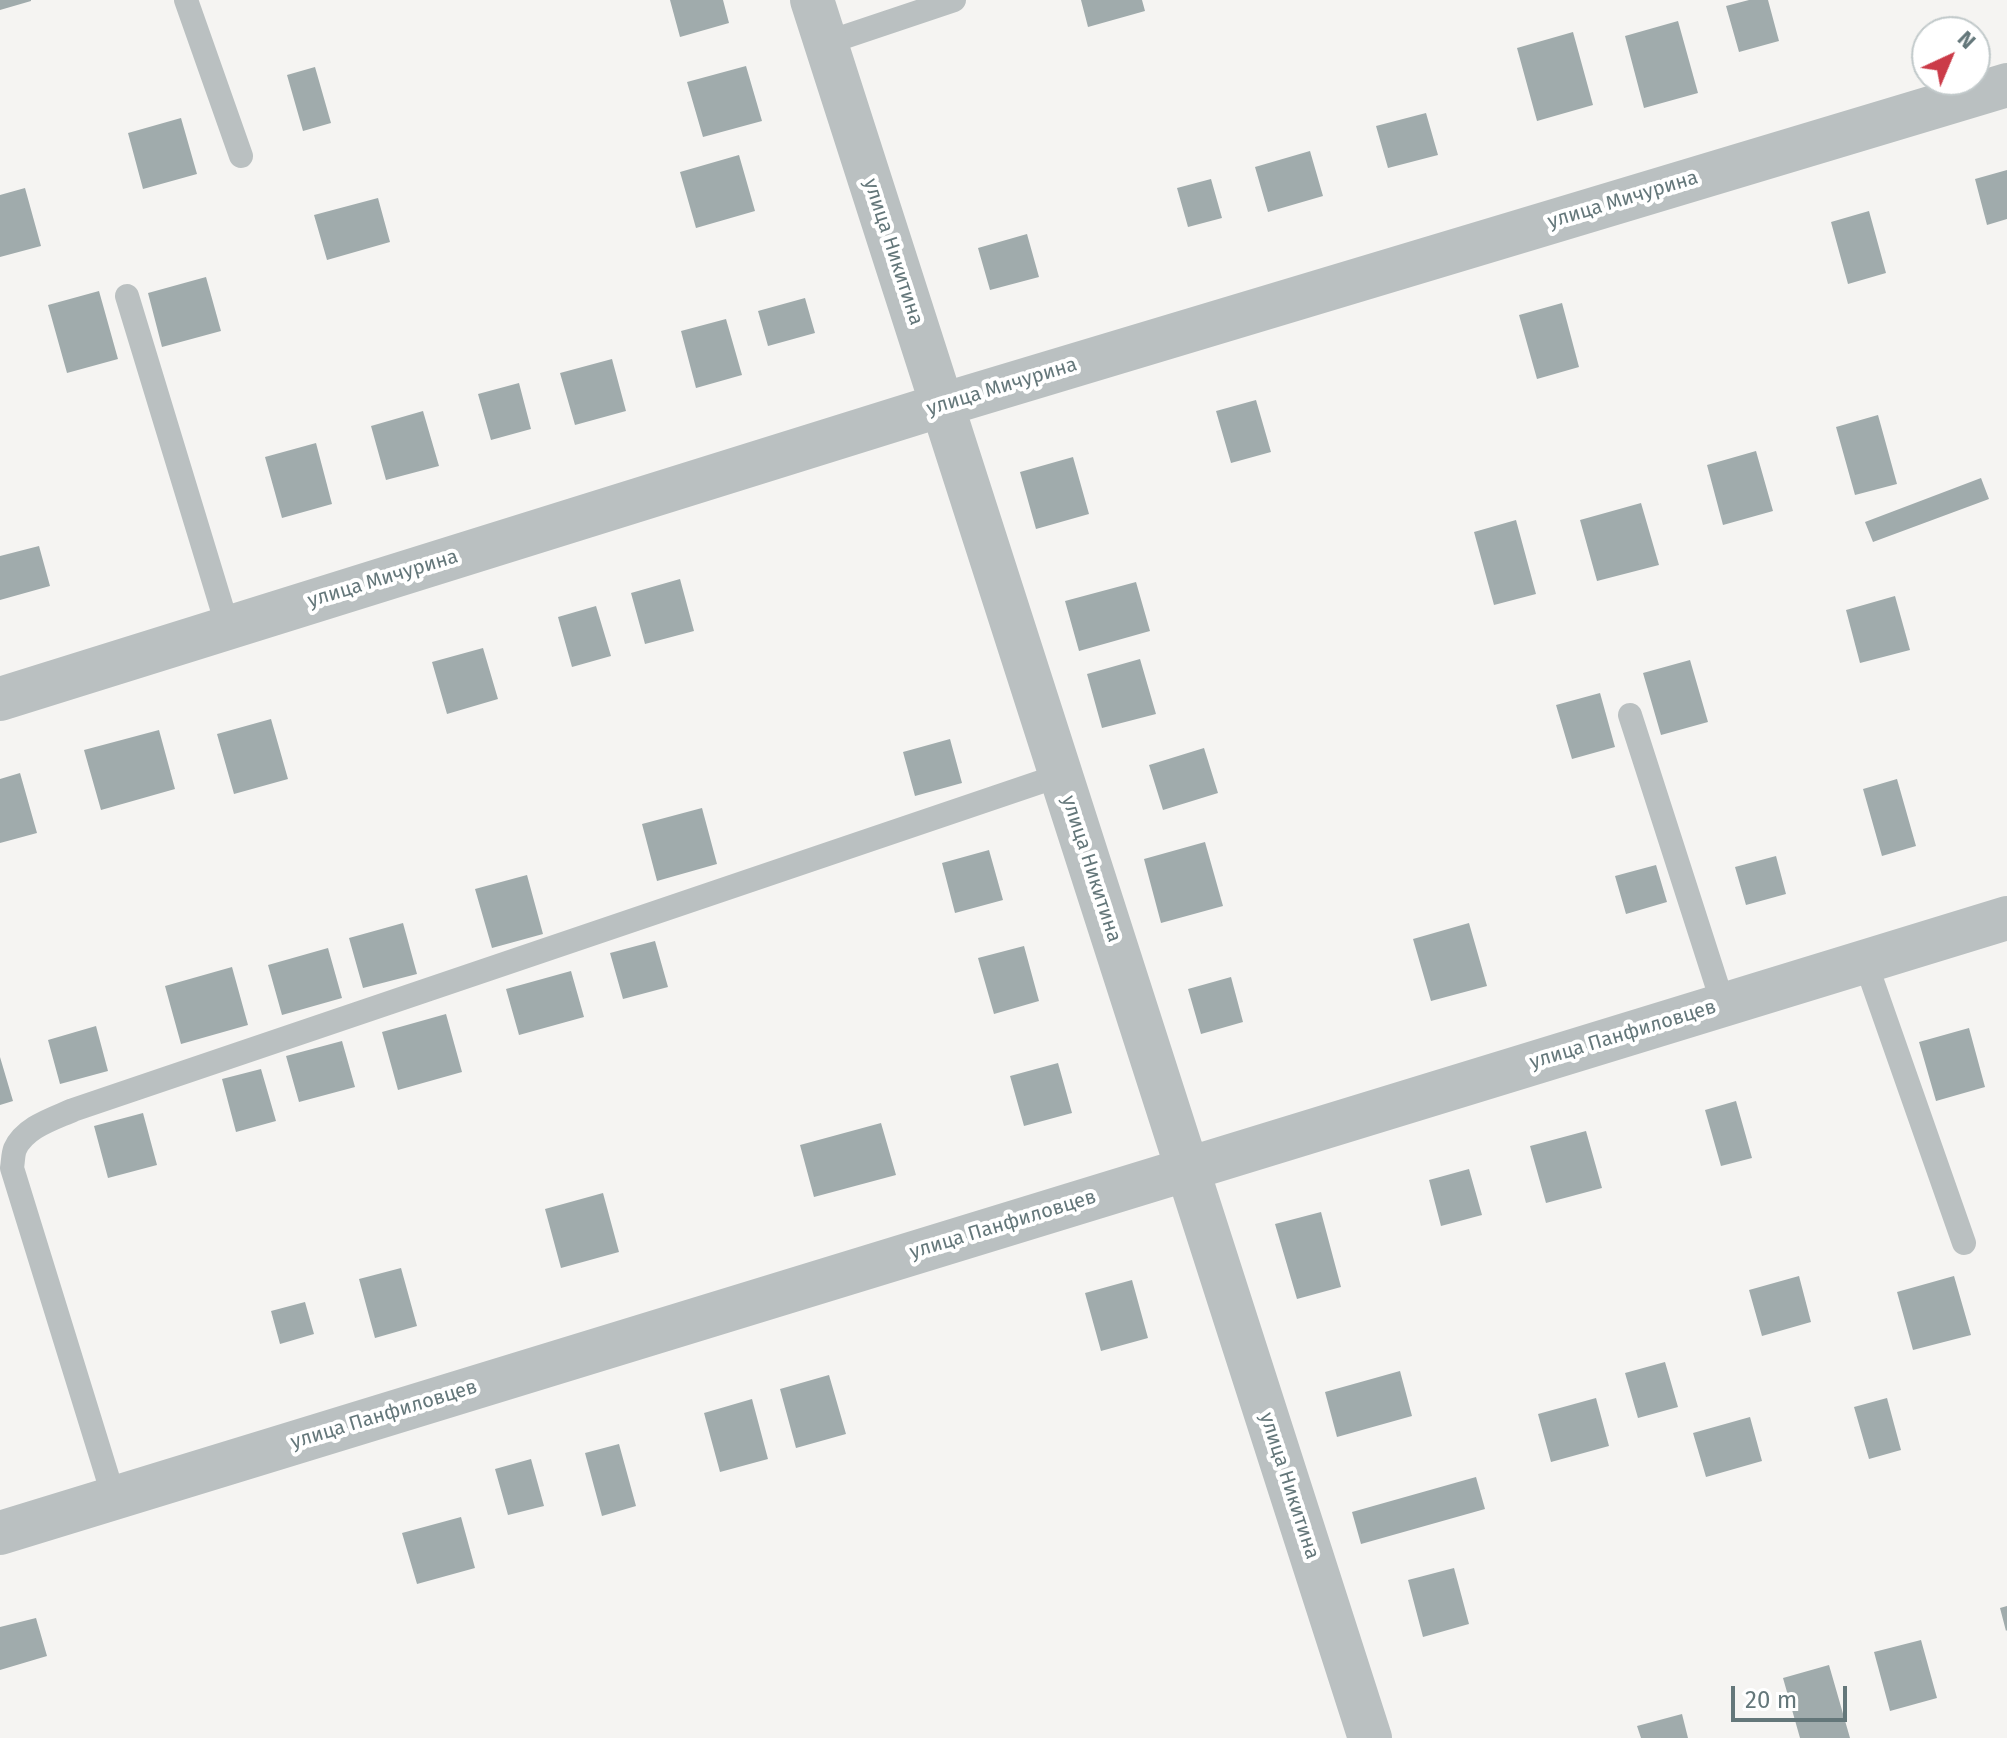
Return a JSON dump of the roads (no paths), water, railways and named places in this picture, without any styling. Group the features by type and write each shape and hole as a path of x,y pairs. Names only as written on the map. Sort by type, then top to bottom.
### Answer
{"street":[{"name":"улица Никитина","path":"812,0 1370,1738"},
{"name":"улица Мичурина","path":"0,699 942,405 2007,85"},
{"name":"улица Панфиловцев","path":"0,1533 2007,918"}],"lane":[{"path":"186,0 241,156"},
{"path":"826,43 954,0"},
{"path":"127,296 228,628"},
{"path":"1630,715 1723,1004"},
{"path":"114,1498 12,1168 14,1150 24,1135 42,1123 73,1110 1061,775"},
{"path":"1865,961 1964,1243"}]}
